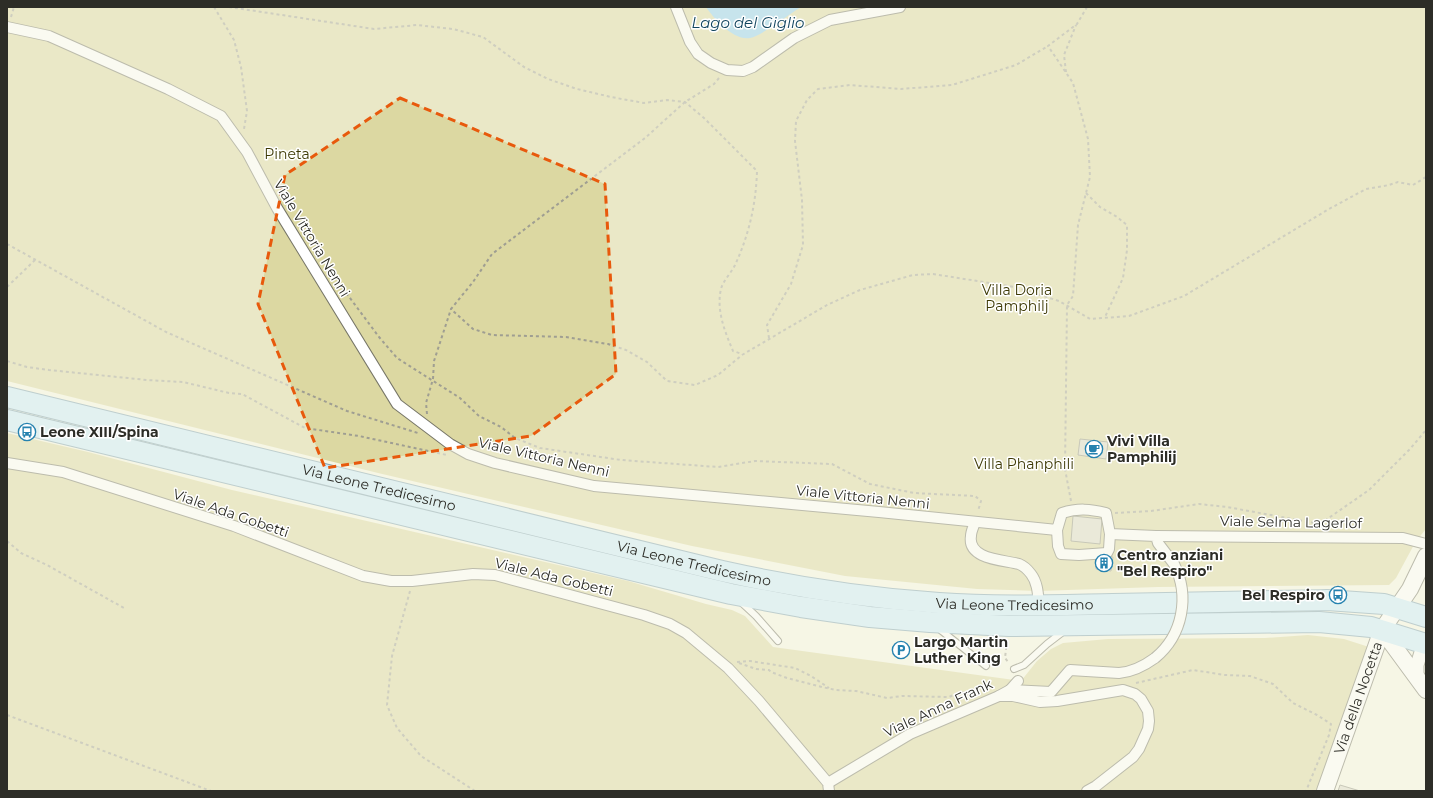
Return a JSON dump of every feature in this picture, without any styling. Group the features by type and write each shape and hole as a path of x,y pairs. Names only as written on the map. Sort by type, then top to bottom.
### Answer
{"main road":[{"name":"Via Leone Tredicesimo","path":"7,397 497,518 756,579 847,594 906,601 971,605 1039,606 1327,600 1378,603 1398,607 1426,617"},
{"name":"Via Leone Tredicesimo","path":"7,420 731,594 808,608 870,617 1009,626 1314,622 1357,625 1382,630 1425,643"}],"street":[{"path":"676,7 690,42 698,54 711,63 727,70 743,72 794,38 830,20 900,7"},
{"name":"Viale Vittoria Nenni","path":"7,29 49,36 168,89 221,116 247,152 277,208 397,404 450,444 468,454 495,463 594,486 1057,530"},
{"name":"Viale Ada Gobetti","path":"7,463 63,472 226,524 363,576 391,581 412,581 472,574 495,575 556,590 670,624 686,633 720,661 759,701 829,787"},
{"path":"1072,509 1089,509 1106,513 1110,534 1109,549 1107,553 1079,555 1061,554 1058,546 1057,530 1062,512 1072,509"},
{"path":"975,522 970,538 973,547 981,555 988,558 1018,564 1027,569 1035,581 1038,591 1039,606"},
{"path":"1010,690 1051,692 1070,670 1119,673 1127,672 1144,666 1166,648 1178,628 1182,605 1182,590 1179,576 1174,564 1158,543 1156,536 1110,534"},
{"name":"Viale Selma Lagerlof","path":"1156,536 1403,538 1426,544"},
{"name":"Via della Nocetta","path":"1325,791 1382,630 1410,589 1426,556"},
{"path":"1382,630 1422,684"},
{"path":"1422,684 1417,665 1425,643"},
{"name":"Viale Anna Frank","path":"829,787 910,734 999,696 1010,690 1018,681"},
{"path":"999,696 1013,696 1046,702 1123,690 1135,694 1140,699 1148,711 1149,721 1148,729 1139,749 1133,757 1096,786 1087,791"}],"lane":[{"path":"731,594 756,616 778,641"},
{"path":"930,622 986,666"},
{"path":"1014,669 1022,666 1047,644 1073,625"}],"path":[{"path":"214,7 234,40 241,67 246,111 241,144"},
{"path":"229,7 374,29 417,25 453,29 484,37 524,67 548,79 577,89 644,103 667,100 685,102 704,118 757,170 757,192 752,218 742,248 734,266 721,288 721,318 733,351 742,355"},
{"path":"1066,73 1064,55 1076,24 1087,7"},
{"path":"769,338 767,325 791,284 803,245 802,200 795,141 796,121 807,100 818,89 850,85 901,89 952,85 1016,65 1048,46 1076,24"},
{"path":"1048,46 1073,83 1088,139 1090,177 1078,225 1073,296 1067,305 1065,469 1072,509"},
{"path":"429,428 426,404 433,379 434,361 451,309 473,282 492,254 645,138 685,102 714,84 727,70"},
{"path":"451,309 473,329 492,335 566,337 608,344 626,350 647,362 667,381 695,385 718,375 742,355 827,305 860,290 913,276 933,274 1002,284 1059,301 1090,319 1129,316 1184,296 1329,209 1366,189 1398,182 1413,186 1426,177"},
{"path":"1086,193 1100,207 1118,217 1127,225 1127,250 1122,278 1104,318"},
{"path":"7,244 166,332 347,411 420,434"},
{"path":"7,287 35,260"},
{"path":"320,279 328,280 344,290 379,337 397,358 410,367 433,379 460,398 479,416 501,427 515,438 540,448 621,460 718,467 755,460 832,464 870,484 914,493 975,496 981,501 975,522"},
{"path":"7,361 27,367 48,370 183,382 229,394 242,394 305,428 352,435 441,455 448,455"},
{"path":"1300,536 1369,490 1410,449 1426,430"},
{"path":"1106,513 1151,511 1199,504 1228,507 1320,524"},
{"path":"7,540 21,553 61,572 124,608"},
{"path":"1107,553 1148,554 1174,564"},
{"path":"412,581 392,656 387,705 397,728 421,756 475,791"},
{"path":"1009,626 1006,658 1014,669"},
{"path":"720,661 750,661 795,668 811,676 830,689"},
{"path":"736,662 756,669 769,670 787,678 830,689 856,691 887,698 902,696 948,697 960,692 999,696"},
{"path":"1131,684 1193,670 1225,675 1250,676 1273,684 1293,703 1331,724 1329,735 1306,791"},
{"path":"7,715 211,791"}],"highlighted area":[{"path":"400,98 605,184 616,374 531,436 325,468 258,304 285,175"}],"green space":[{"name":"Villa Doria Pamphilj","path":"7,7 1426,7 1426,529 1416,541 1396,578 1389,585 1158,587 1038,591 977,589 845,576 692,546 378,473 7,381"},
{"path":"7,433 88,452 232,490 628,581 706,604 732,610 745,616 773,647 1021,681 1037,661 1051,649 1063,643 1108,639 1265,638 1308,635 1344,639 1369,647 1318,791 7,791"}],"water":[{"name":"Lago del Giglio","path":"706,7 801,7 762,33 750,38 744,38 731,33 719,23"}],"building":[{"path":"1080,439 1108,442 1106,459 1078,455"},
{"path":"1073,516 1102,519 1100,544 1071,541"},
{"name":"Centro anziani \"Bel Respiro\"","path":"1097,555 1113,557 1111,571 1096,569"},
{"path":"1340,785 1360,791 1338,791"}],"place":[{"name":"Leone XIII/Spina","path":"27,432"},
{"name":"Vivi Villa Pamphilij","path":"1094,449"},
{"name":"Centro anziani \"Bel Respiro\"","path":"1104,563"},
{"name":"Bel Respiro","path":"1338,595"},
{"name":"Largo Martin Luther King","path":"901,650"}],"park label":[{"name":"Pineta","path":"287,154"},
{"name":"Villa Phanphili","path":"1024,464"}]}
